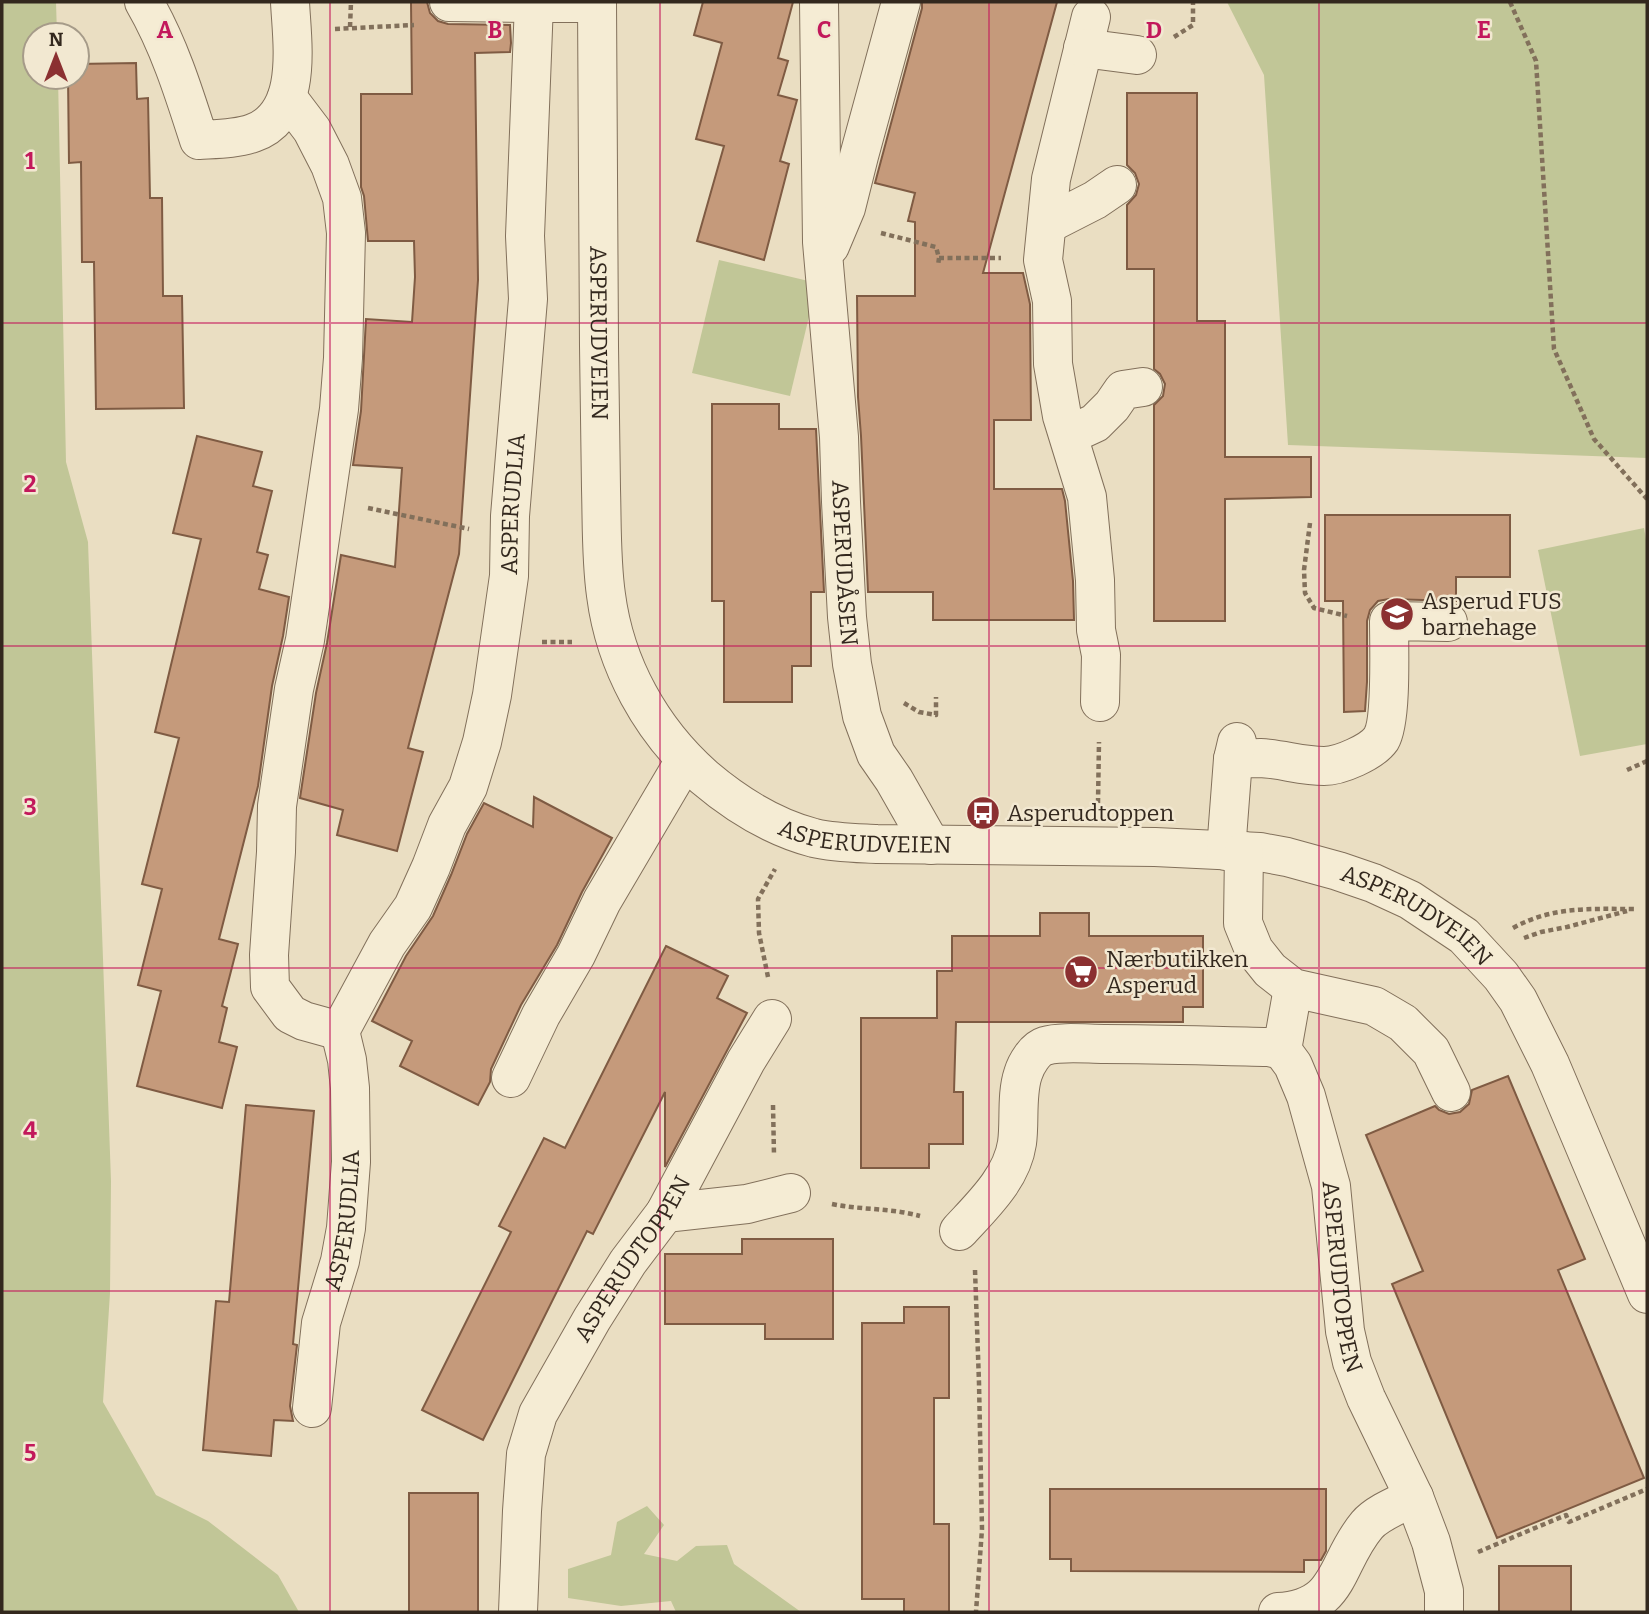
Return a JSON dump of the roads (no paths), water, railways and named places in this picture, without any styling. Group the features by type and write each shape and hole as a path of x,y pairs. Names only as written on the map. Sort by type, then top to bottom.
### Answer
{"street":[{"path":"144,2 184,93 199,140 254,133 272,123 286,104 292,73 291,18"},
{"path":"449,2 597,3"},
{"name":"ASPERUDÅSEN","path":"819,2 824,261 839,437 848,618 855,677 862,716 876,754 901,790 931,845"},
{"name":"ASPERUDÅSEN","path":"824,261 846,208 901,2"},
{"name":"ASPERUDLIA","path":"312,1408 321,1323 340,1261 346,1228 351,1162 350,1088 340,1031 387,944 412,907 447,825 468,786 482,742 492,695 509,576 509,516 528,299 525,236 534,3"},
{"name":"ASPERUDVEIEN","path":"597,3 601,479 606,597 615,637 634,685 685,760 733,800 777,826 814,838 838,842 931,845 1155,847 1235,851 1287,857 1338,871 1373,883 1410,901 1464,936 1501,976 1518,1000 1550,1064 1647,1294"},
{"path":"1100,702 1101,655 1096,631 1095,580 1087,497 1062,416 1053,364 1052,301 1043,260 1051,179 1087,32 1137,55"},
{"path":"287,97 312,130 330,165 342,198 346,233 339,410 277,806 269,955 270,987 290,1014 304,1021 340,1031"},
{"path":"1048,224 1095,200 1117,185"},
{"path":"1069,435 1095,423 1123,390 1143,387"},
{"path":"1448,622 1389,621 1386,722 1381,739 1359,756 1334,765 1322,766 1261,758 1235,751 1235,851 1243,923 1254,950 1270,970 1293,988 1374,1006 1402,1023 1431,1051 1451,1092"},
{"path":"511,1078 541,1015 576,955 602,901 685,760"},
{"path":"959,1231 984,1203 1013,1161 1023,1074 1033,1056 1043,1046 1124,1044 1269,1047 1282,1050 1293,988"},
{"name":"ASPERUDTOPPEN","path":"518,1612 526,1454 538,1414 628,1262 665,1213 746,1061 772,1019"},
{"name":"ASPERUDTOPPEN","path":"1282,1050 1293,1065 1306,1096 1331,1186 1345,1331 1352,1362 1366,1398 1415,1497 1444,1591 1444,1612"},
{"path":"665,1213 747,1204 791,1193"},
{"path":"1278,1612 1296,1611 1314,1603 1328,1591 1368,1523 1415,1497"}],"place":[{"name":"Asperud FUS barnehage","path":"1397,614"},
{"name":"Asperudtoppen","path":"983,813"},
{"name":"Nærbutikken Asperud","path":"1081,972"}]}
